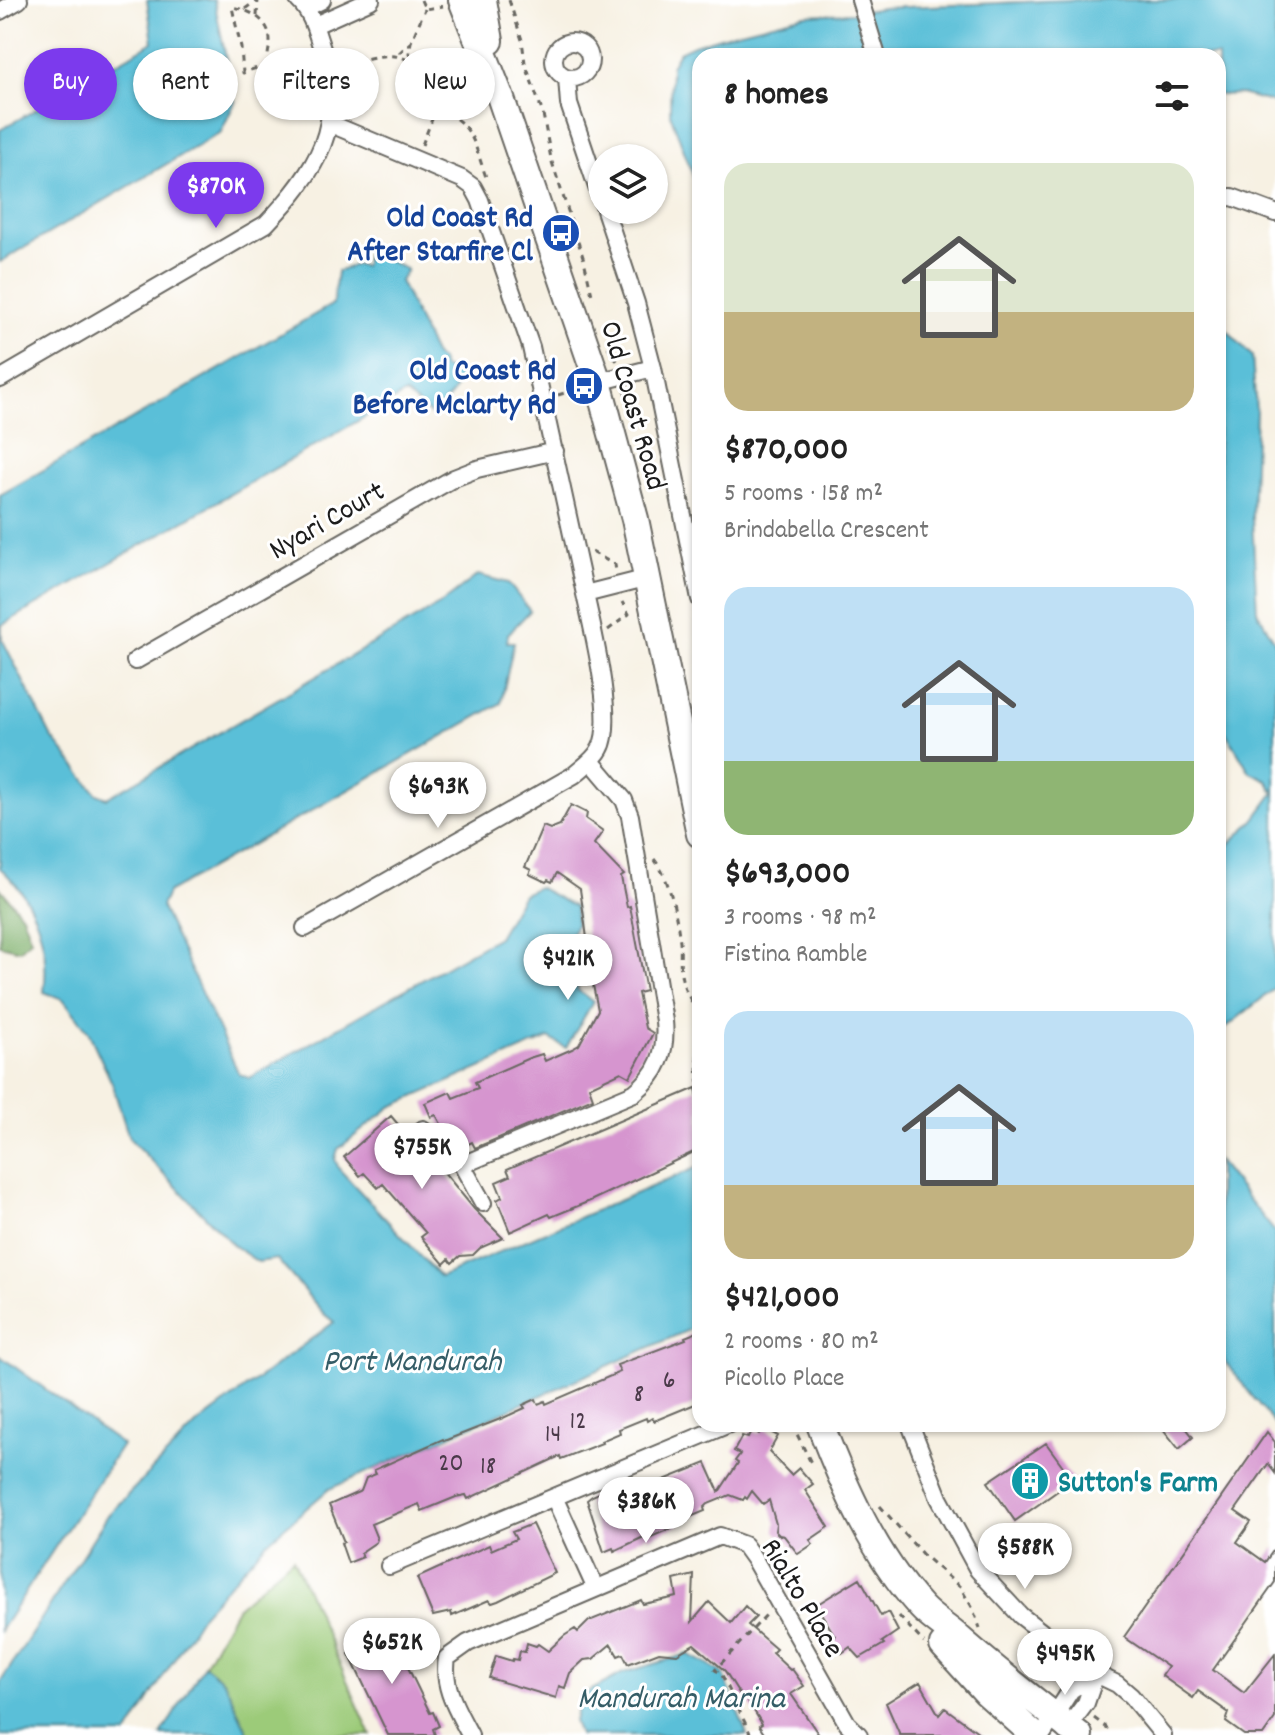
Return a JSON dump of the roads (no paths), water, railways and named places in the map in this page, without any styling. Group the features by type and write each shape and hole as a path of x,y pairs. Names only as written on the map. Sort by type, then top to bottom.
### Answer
{"main road":[{"name":"Old Coast Road","path":"462,0 500,96 635,519 692,795"},
{"name":"Old Coast Road","path":"483,0 500,96"},
{"path":"823,1432 847,1492 892,1571 924,1611 942,1643 986,1692 1034,1735"},
{"path":"924,1611 1064,1726"}],"street":[{"path":"0,11 19,0"},
{"path":"0,379 266,224 295,194 316,161 331,124 328,65 315,25 302,4 322,0"},
{"path":"315,25 371,0"},
{"path":"861,3 875,48"},
{"path":"567,78 569,104 588,160"},
{"path":"305,928 574,775 591,761 601,747 607,730 585,594 531,347 480,200 473,187 462,179 331,124"},
{"path":"1226,197 1275,213"},
{"path":"610,224 636,303 653,368 692,560"},
{"path":"590,385 653,368"},
{"name":"Nyari Court","path":"135,661 454,478 477,469 555,451"},
{"path":"585,594 648,578"},
{"path":"462,1165 634,1093 648,1081 662,1058 666,1039 664,1021 630,816 624,800 591,761"},
{"path":"423,1129 462,1165 483,1203"},
{"path":"389,1566 710,1432"},
{"path":"913,1432 939,1498 978,1570 1021,1616 1096,1674 1117,1684 1131,1696 1163,1735"},
{"path":"554,1497 595,1587"},
{"name":"Rialto Place","path":"470,1735 450,1697 445,1671 447,1658 468,1643 720,1536 744,1545 847,1723 859,1735"},
{"path":"1064,1726 1071,1690 1096,1674"},
{"path":"1064,1726 1086,1703 1096,1674"}],"water":[{"path":"147,0 214,0 224,48 143,48 153,42"},
{"path":"1071,0 1275,0 1275,103 1240,94 1226,95 1226,48 692,48 692,172 670,113 671,66 679,52 733,33 805,15 882,8"},
{"path":"133,54 133,120 227,120 221,132 0,262 0,130 24,116 24,120 117,120 117,63"},
{"name":"Port Mandurah","path":"368,250 407,270 400,281 435,356 441,360 443,368 462,373 453,393 433,416 405,394 2,625 2,639 51,736 97,794 107,798 439,605 478,575 508,583 530,611 508,634 507,642 514,642 501,703 167,893 161,906 239,1074 249,1078 498,937 523,894 538,887 575,907 576,924 568,941 578,990 593,1002 566,1048 549,1038 391,1107 338,1149 335,1159 339,1169 440,1277 692,1169 692,1329 329,1489 267,1542 202,1614 127,1735 0,1735 0,1683 108,1515 196,1425 334,1322 277,1259 258,1262 234,1246 129,1138 112,1083 88,1031 63,999 44,992 45,957 38,924 23,894 0,868 0,495 333,304 337,272 356,264 364,267"},
{"path":"1226,329 1252,356 1256,411 1252,518 1257,611 1275,642 1275,988 1226,1028 1226,847 1254,820 1274,793 1267,780 1250,772 1226,733"},
{"path":"1226,1171 1275,1232 1275,1425 1226,1363"},
{"path":"0,1356 122,1445 0,1631"},
{"name":"Mandurah Marina","path":"688,1654 723,1673 747,1735 579,1735 574,1721 581,1696 623,1673"},
{"path":"204,1665 224,1681 249,1735 161,1735"}],"place":[{"name":"Old Coast Rd After Starfire Cl","path":"561,233"},
{"name":"Old Coast Rd Before Mclarty Rd","path":"584,386"},
{"name":"Sutton's Farm","path":"1030,1481"}]}
